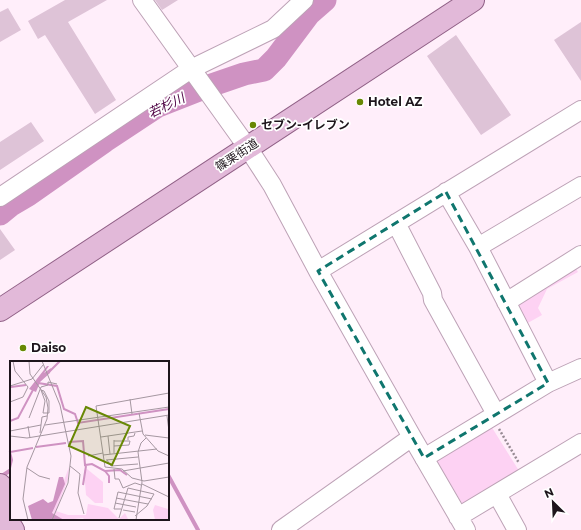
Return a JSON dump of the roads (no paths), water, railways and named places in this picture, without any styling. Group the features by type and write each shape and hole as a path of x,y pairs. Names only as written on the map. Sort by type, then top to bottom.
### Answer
{"main road":[{"name":"篠栗街道","path":"0,310 473,0"},
{"path":"0,485 10,500"},
{"path":"0,510 13,530"},
{"path":"23,520 29,530"}],"street":[{"path":"142,0 248,148 272,185 318,271 462,524 497,494 581,444"},
{"path":"0,198 191,70 273,29 304,0"},
{"path":"318,271 581,110"},
{"path":"478,247 581,186"},
{"path":"446,192 478,247 548,383"},
{"path":"396,223 432,293 433,300 494,415"},
{"path":"506,302 581,255"},
{"path":"424,458 548,383 581,368"},
{"path":"281,530 412,437"},
{"path":"497,494 517,530"}],"waterway":[{"name":"若杉川","path":"0,214 11,205 28,195 158,106 244,74 264,70 276,58 309,14 325,0"},
{"path":"0,477 10,471"},
{"path":"169,477 198,530"}],"place":[{"name":"Hotel AZ","path":"360,102"},
{"name":"セブン-イレブン","path":"253,125"},
{"name":"Daiso","path":"23,348"}]}
